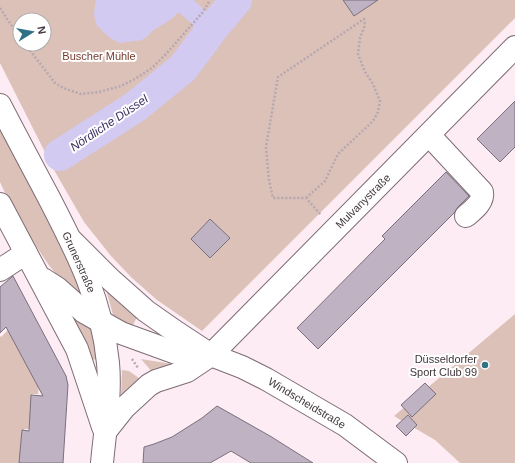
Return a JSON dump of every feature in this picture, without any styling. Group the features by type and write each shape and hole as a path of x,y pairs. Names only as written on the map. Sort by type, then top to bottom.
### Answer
{"main road":[{"name":"Mulvanystraße","path":"212,355 515,47"},
{"name":"Grunerstraße","path":"0,105 72,241 92,288 102,323 109,377 102,463"},
{"path":"428,135 482,192 480,201 466,216"},
{"name":"Grunerstraße","path":"0,204 77,349 105,432"},
{"name":"Windscheidstraße","path":"72,241 146,311 212,355 242,367 266,379 345,425 396,463"},
{"path":"0,270 26,253"},
{"name":"Windscheidstraße","path":"38,277 57,288 84,312 121,333 176,353 212,355"},
{"path":"105,432 124,408 150,385 156,381 187,371 212,355"}],"path":[{"path":"31,52 55,83 63,88 81,94 99,92 128,82 152,68 204,12 210,0"},
{"path":"0,8 12,25"},
{"path":"306,198 325,181 338,154 373,121 378,112 380,101 373,84 365,72 358,54 360,38 365,25 364,19 278,77 266,147 269,180 274,198 306,198 335,230"}],"green space":[{"name":"Buscher Mühle","path":"0,0 515,0 515,18 202,331 157,300 132,278 111,256 84,222 54,170 0,63"},
{"path":"0,122 89,302 64,284 48,264 30,237 7,197 0,182"},
{"path":"105,286 138,315 131,329 115,322"},
{"path":"70,313 95,328 100,359 90,360"},
{"name":"Düsseldorfer Sport Club 99","path":"515,314 515,463 460,463 435,440 394,416"},
{"path":"8,330 39,383 38,394 32,394 30,420 36,429 24,429 22,463 0,463 0,336 1,337"},
{"path":"141,359 178,365 154,374"},
{"path":"122,370 129,371 143,381 121,398"}],"shaded area":[{"path":"96,0 189,0 186,6 170,20 152,31 142,40 120,43 110,38 97,26 94,15"}],"building":[{"path":"343,0 378,0 354,16"},
{"path":"515,101 515,147 500,162 477,139"},
{"path":"446,172 469,196 454,213 318,349 297,328 385,239 382,236"},
{"path":"210,219 230,238 210,258 191,239"},
{"path":"13,276 66,376 68,385 63,463 19,463 22,430 29,431 31,395 43,396 6,327 0,333 0,287"},
{"path":"425,383 436,394 412,417 401,405"},
{"path":"217,406 270,436 313,463 251,463 231,451 210,463 143,463 144,447 172,437 202,418"},
{"path":"408,415 417,425 406,436 396,426"}],"waterway":[{"name":"Nördliche Düssel","path":"60,155 135,107 183,68 236,0"},
{"path":"186,6 212,29"}],"place":[{"name":"Düsseldorfer Sport Club 99","path":"485,365"}]}
